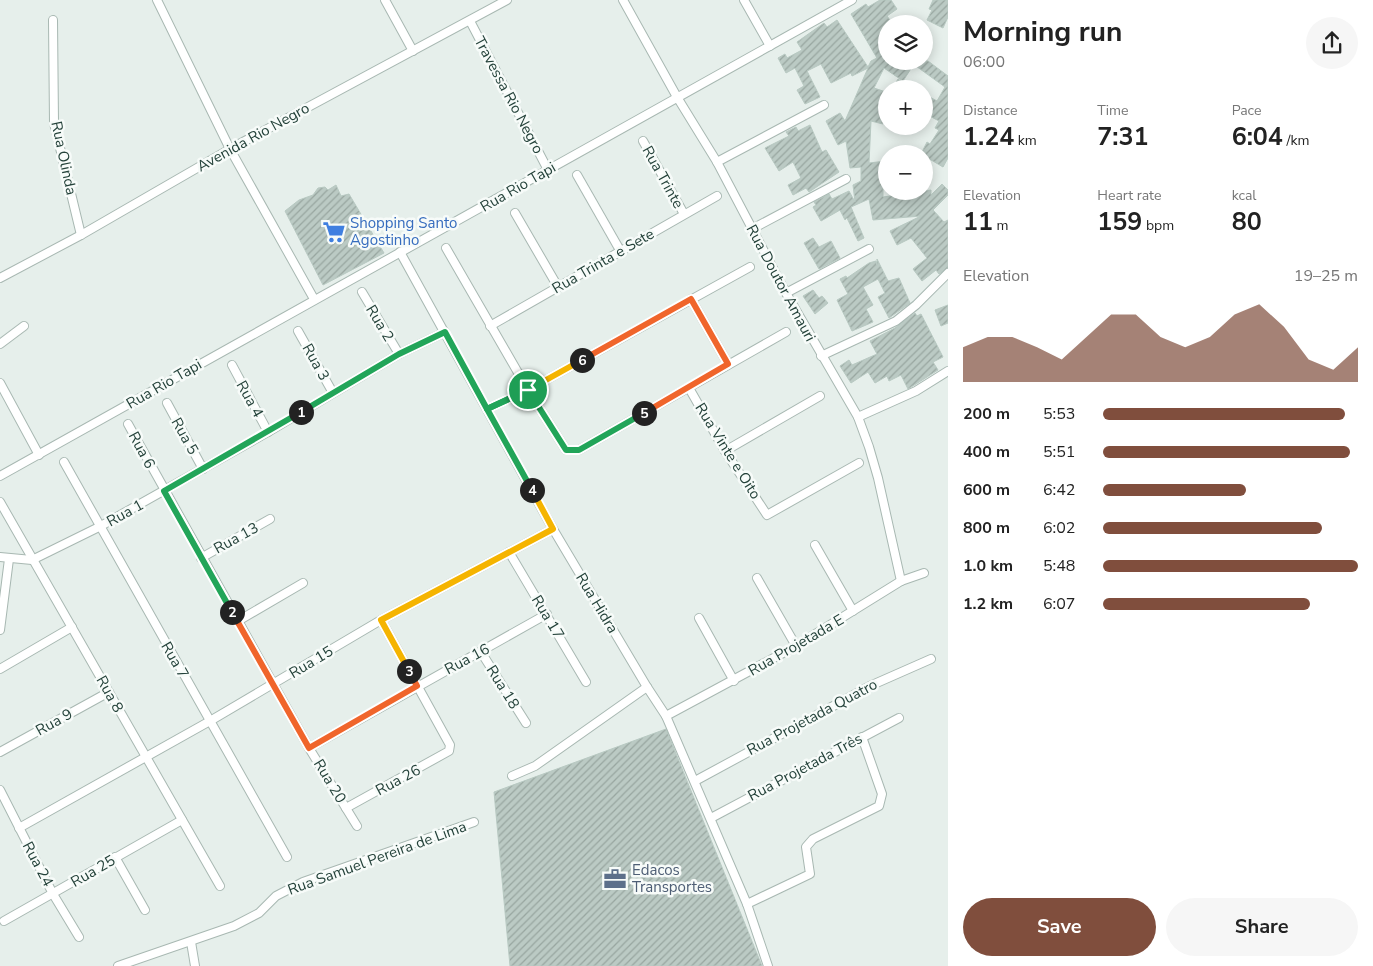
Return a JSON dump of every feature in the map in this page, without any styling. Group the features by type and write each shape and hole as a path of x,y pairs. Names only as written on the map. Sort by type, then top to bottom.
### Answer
{"street":[{"path":"157,0 230,148 314,299"},
{"path":"385,0 413,51"},
{"name":"Avenida Rio Negro","path":"0,278 82,235 230,148 507,0"},
{"name":"Rua Doutor Amauri","path":"623,0 677,97 718,162 786,293 858,417 878,478 902,582"},
{"path":"744,0 770,46"},
{"name":"Rua Rio Tapi","path":"0,476 314,299 448,228 677,97 852,0"},
{"name":"Rua Olinda","path":"54,20 54,123 82,235"},
{"name":"Travessa Rio Negro","path":"470,21 548,170"},
{"path":"718,162 824,104"},
{"name":"Rua Trinte","path":"643,140 684,214"},
{"path":"577,175 621,252"},
{"path":"752,230 846,179"},
{"name":"Rua Trinta e Sete","path":"490,326 717,196"},
{"path":"515,213 558,287"},
{"path":"446,248 528,390 566,450 579,450 786,332"},
{"path":"786,293 869,250"},
{"name":"Rua Hidra","path":"400,252 553,529 666,716 747,904 768,966"},
{"path":"487,409 528,390 750,267"},
{"path":"821,356 896,321 916,305 948,272"},
{"name":"Rua 2","path":"362,292 399,354"},
{"path":"691,299 728,364"},
{"path":"0,344 24,326"},
{"name":"Rua 3","path":"298,331 333,392"},
{"name":"Rua 1","path":"0,558 32,560 99,527 268,432 399,354 445,332"},
{"name":"Rua 4","path":"232,366 268,432"},
{"path":"858,417 916,391 948,371"},
{"path":"0,383 39,455"},
{"name":"Rua Vinte e Oito","path":"689,388 725,451 767,515 859,463"},
{"path":"725,451 820,396"},
{"name":"Rua 5","path":"167,403 203,469"},
{"name":"Rua 6","path":"128,424 274,685"},
{"name":"Rua 7","path":"64,462 287,857"},
{"name":"Rua 8","path":"0,502 220,886"},
{"name":"Rua 13","path":"202,558 270,519"},
{"name":"Rua 15","path":"19,828 274,685 381,620 553,529"},
{"path":"815,545 853,611"},
{"name":"Rua 17","path":"509,552 586,682"},
{"path":"0,630 9,559"},
{"name":"Rua Projetada E","path":"666,716 796,646 902,582 924,574"},
{"path":"757,578 796,646"},
{"path":"238,622 303,583"},
{"name":"Rua 16","path":"309,748 547,614"},
{"path":"699,618 734,681"},
{"path":"381,620 417,686"},
{"path":"0,669 72,627"},
{"name":"Rua 18","path":"481,652 526,723"},
{"name":"Rua Projetada Quatro","path":"695,781 887,677 931,658"},
{"name":"Rua 20","path":"274,685 356,826"},
{"name":"Rua 26","path":"346,808 450,751 450,745 417,686"},
{"path":"512,776 536,766 647,687"},
{"name":"Rua 9","path":"0,752 109,692"},
{"name":"Rua Projetada Três","path":"711,818 899,718"},
{"path":"747,904 810,874 806,847 813,839 880,806 882,794 862,737"},
{"name":"Rua 24","path":"0,790 54,894 79,937"},
{"name":"Rua 25","path":"4,921 182,820"},
{"name":"Rua Samuel Pereira de Lima","path":"118,966 234,926 259,913 276,896 303,882 474,822"},
{"path":"115,858 145,910"},
{"path":"191,942 195,966"}],"building":[{"path":"880,0 891,0 897,9 888,15 878,15 878,70 883,70 874,88 878,89 878,123 871,121 869,163 878,162 878,200 933,200 933,193 942,184 948,190 948,195 933,210 944,222 948,220 948,268 939,274 936,270 922,281 913,269 927,258 911,238 897,245 890,231 921,216 873,220 869,199 851,207 864,238 858,241 847,218 845,220 840,210 821,221 813,207 816,205 814,202 829,194 832,199 849,191 855,202 853,185 861,181 861,167 850,168 846,141 838,145 826,121 840,113 845,121 868,68 852,76 851,73 831,83 821,64 807,71 820,97 805,104 797,90 804,86 795,68 786,73 778,58 785,54 787,58 802,50 797,42 824,23 827,27 837,20 868,67 871,61 877,58 851,14 866,4 868,7"},
{"path":"933,0 948,0 948,17 943,28 933,23 933,15 930,15 932,10 929,9"},
{"path":"933,65 948,76 948,158 943,167 933,161 933,145 926,145 927,142 930,144 939,130 935,128 939,121 933,118 933,99 937,101 945,87 921,70 933,70"},
{"path":"887,70 910,70 904,80"},
{"path":"810,125 822,152 826,150 839,172 809,192 806,188 793,195 788,185 801,178 793,162 779,171 765,148 789,136 786,132 796,127 798,131"},
{"name":"Shopping Santo Agostinho","path":"336,185 341,196 349,194 384,253 323,285 285,211 299,200 313,195 318,188 325,187 328,190"},
{"path":"813,238 819,247 831,241 840,258 819,269 804,243"},
{"path":"877,259 888,281 899,278 910,303 889,318 878,297 885,293 878,279 863,287 873,305 866,309 873,322 852,331 837,300 848,294 840,279 846,276 847,278 869,263 876,261 877,265"},
{"path":"813,290 819,298 822,296 828,303 815,314 803,296"},
{"path":"948,305 948,323 941,326 935,310"},
{"path":"915,313 917,316 921,314 943,357 933,362 938,370 908,389 901,375 889,381 887,376 875,383 868,372 851,383 840,366 849,360 852,365 877,354 870,341 895,328"},
{"name":"Edacos Transportes","path":"666,729 762,966 510,966 494,792"}],"place":[{"name":"Shopping Santo Agostinho","path":"334,232"},
{"name":"Edacos Transportes","path":"615,879"}],"route":[{"path":"528,390 487,409 445,332 399,354 164,491 309,748 417,686 381,620 553,529 487,409 504,401 528,390 566,450 575,452 728,364 691,299 528,390"}]}
